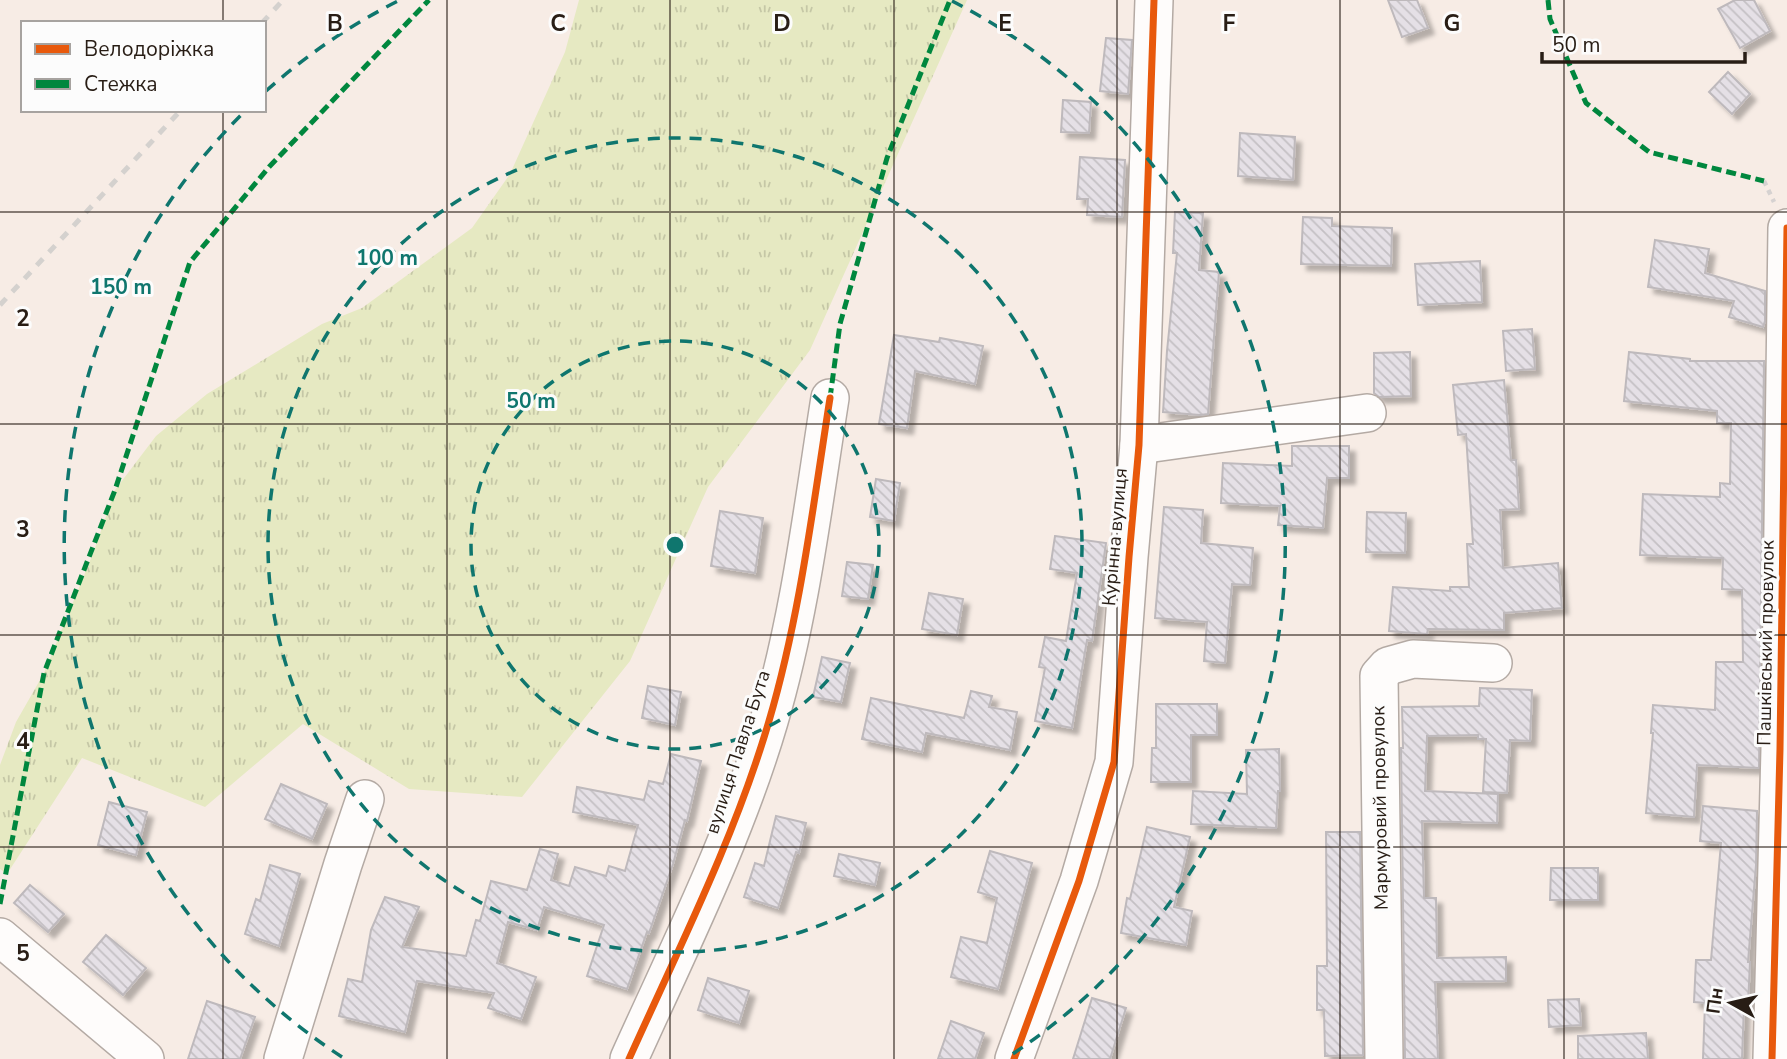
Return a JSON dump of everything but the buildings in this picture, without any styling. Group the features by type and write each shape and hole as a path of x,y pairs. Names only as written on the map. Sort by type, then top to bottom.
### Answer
{"street":[{"name":"Курінна вулиця","path":"1014,1059 1079,881 1114,762 1139,445 1154,0"},
{"name":"Пашківський провулок","path":"1772,1059 1787,228"},
{"name":"вулиця Павла Бута","path":"629,1059 728,838 769,721 798,599 830,398"},
{"path":"1139,445 1367,413"},
{"name":"Мармуровий провулок","path":"1384,1059 1379,676 1388,666 1413,659 1493,663"},
{"path":"283,1059 365,799"},
{"path":"0,937 145,1059"}],"green space":[{"path":"579,0 967,0 810,350 708,487 630,661 522,797 409,789 303,724 205,807 82,758 7,874 0,869 0,765 16,722 44,673 94,551 115,490 156,436 207,394 322,324 362,308 472,228 510,174 565,52"}],"railway":[{"path":"264,21 283,0"},
{"path":"0,305 179,112"}],"marked path":[{"path":"0,904 44,673 115,490 190,262 269,167 429,0"},
{"path":"830,398 840,324 887,158 950,0"},
{"path":"1548,0 1550,19 1586,103 1649,152 1764,181"}],"cycle path":[{"path":"1014,1059 1079,881 1114,762 1139,445 1154,0"},
{"path":"1772,1059 1780,749 1787,228"},
{"path":"629,1059 723,850 769,721 797,601 830,398"}]}
